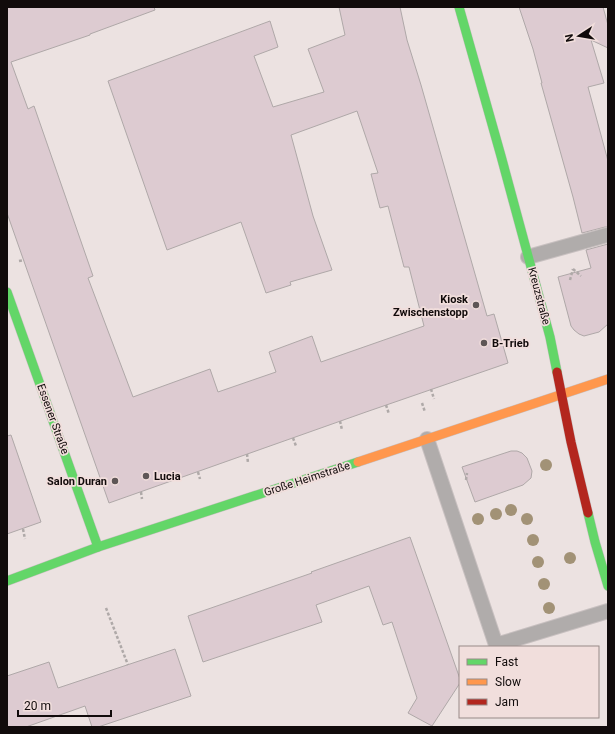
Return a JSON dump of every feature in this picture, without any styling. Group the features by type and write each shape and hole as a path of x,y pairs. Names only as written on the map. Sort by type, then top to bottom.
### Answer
{"street":[{"name":"Kreuzstraße","path":"459,7 550,337 571,442 595,542 608,586"},
{"name":"Essener Straße","path":"7,292 98,547"},
{"name":"Große Heimstraße","path":"7,581 98,547 608,379"}],"lane":[{"path":"528,257 607,235"},
{"path":"427,439 496,645 608,611"}],"path":[{"path":"19,261 24,260"},
{"path":"570,280 573,268 580,276"},
{"path":"430,389 434,399"},
{"path":"386,405 389,414"},
{"path":"340,421 342,430"},
{"path":"293,438 296,446"},
{"path":"246,454 248,462"},
{"path":"198,472 200,479"},
{"path":"141,492 142,499"},
{"path":"23,529 25,539"},
{"path":"106,608 128,665"}],"building":[{"path":"7,7 154,7 155,10 90,35 11,62 28,109 34,106 93,276 88,278 133,397 210,369 218,392 276,372 269,352 312,336 321,362 424,326 409,267 404,267 388,206 380,208 371,174 378,173 357,111 291,135 313,216 332,270 290,282 291,285 266,293 241,222 167,250 108,81 270,21 278,47 254,56 273,107 324,92 308,49 345,35 339,7 400,7 407,40 487,316 494,314 508,363 109,503 7,213"},
{"path":"519,7 603,7 608,25 608,48 591,40 604,83 588,87 608,161 608,227 582,233 533,49"},
{"path":"608,244 608,324 599,332 584,336 579,334 571,326 558,277 591,268 586,250"},
{"path":"11,435 41,522 7,534 7,436"},
{"path":"511,451 522,453 527,458 532,471 531,478 523,485 475,502 462,467"},
{"path":"410,537 459,676 459,685 432,726 408,713 417,698 392,622 383,625 369,586 316,605 322,622 203,662 188,616 312,573 311,572"},
{"path":"175,649 191,696 98,727 92,727 85,706 26,727 7,727 7,676 49,662 58,688"}],"traffic: fast":[{"path":"459,7 550,337 557,372"},
{"path":"7,292 98,547"},
{"path":"7,581 98,547 358,462"},
{"path":"588,513 608,586"}],"traffic: slow":[{"path":"358,462 608,379"}],"traffic: jam":[{"path":"557,372 571,442 588,513"}],"place":[{"name":"Kiosk Zwischenstopp","path":"476,305"},
{"name":"B-Trieb","path":"484,343"},
{"name":"Lucia","path":"146,476"},
{"name":"Salon Duran","path":"115,481"}]}
